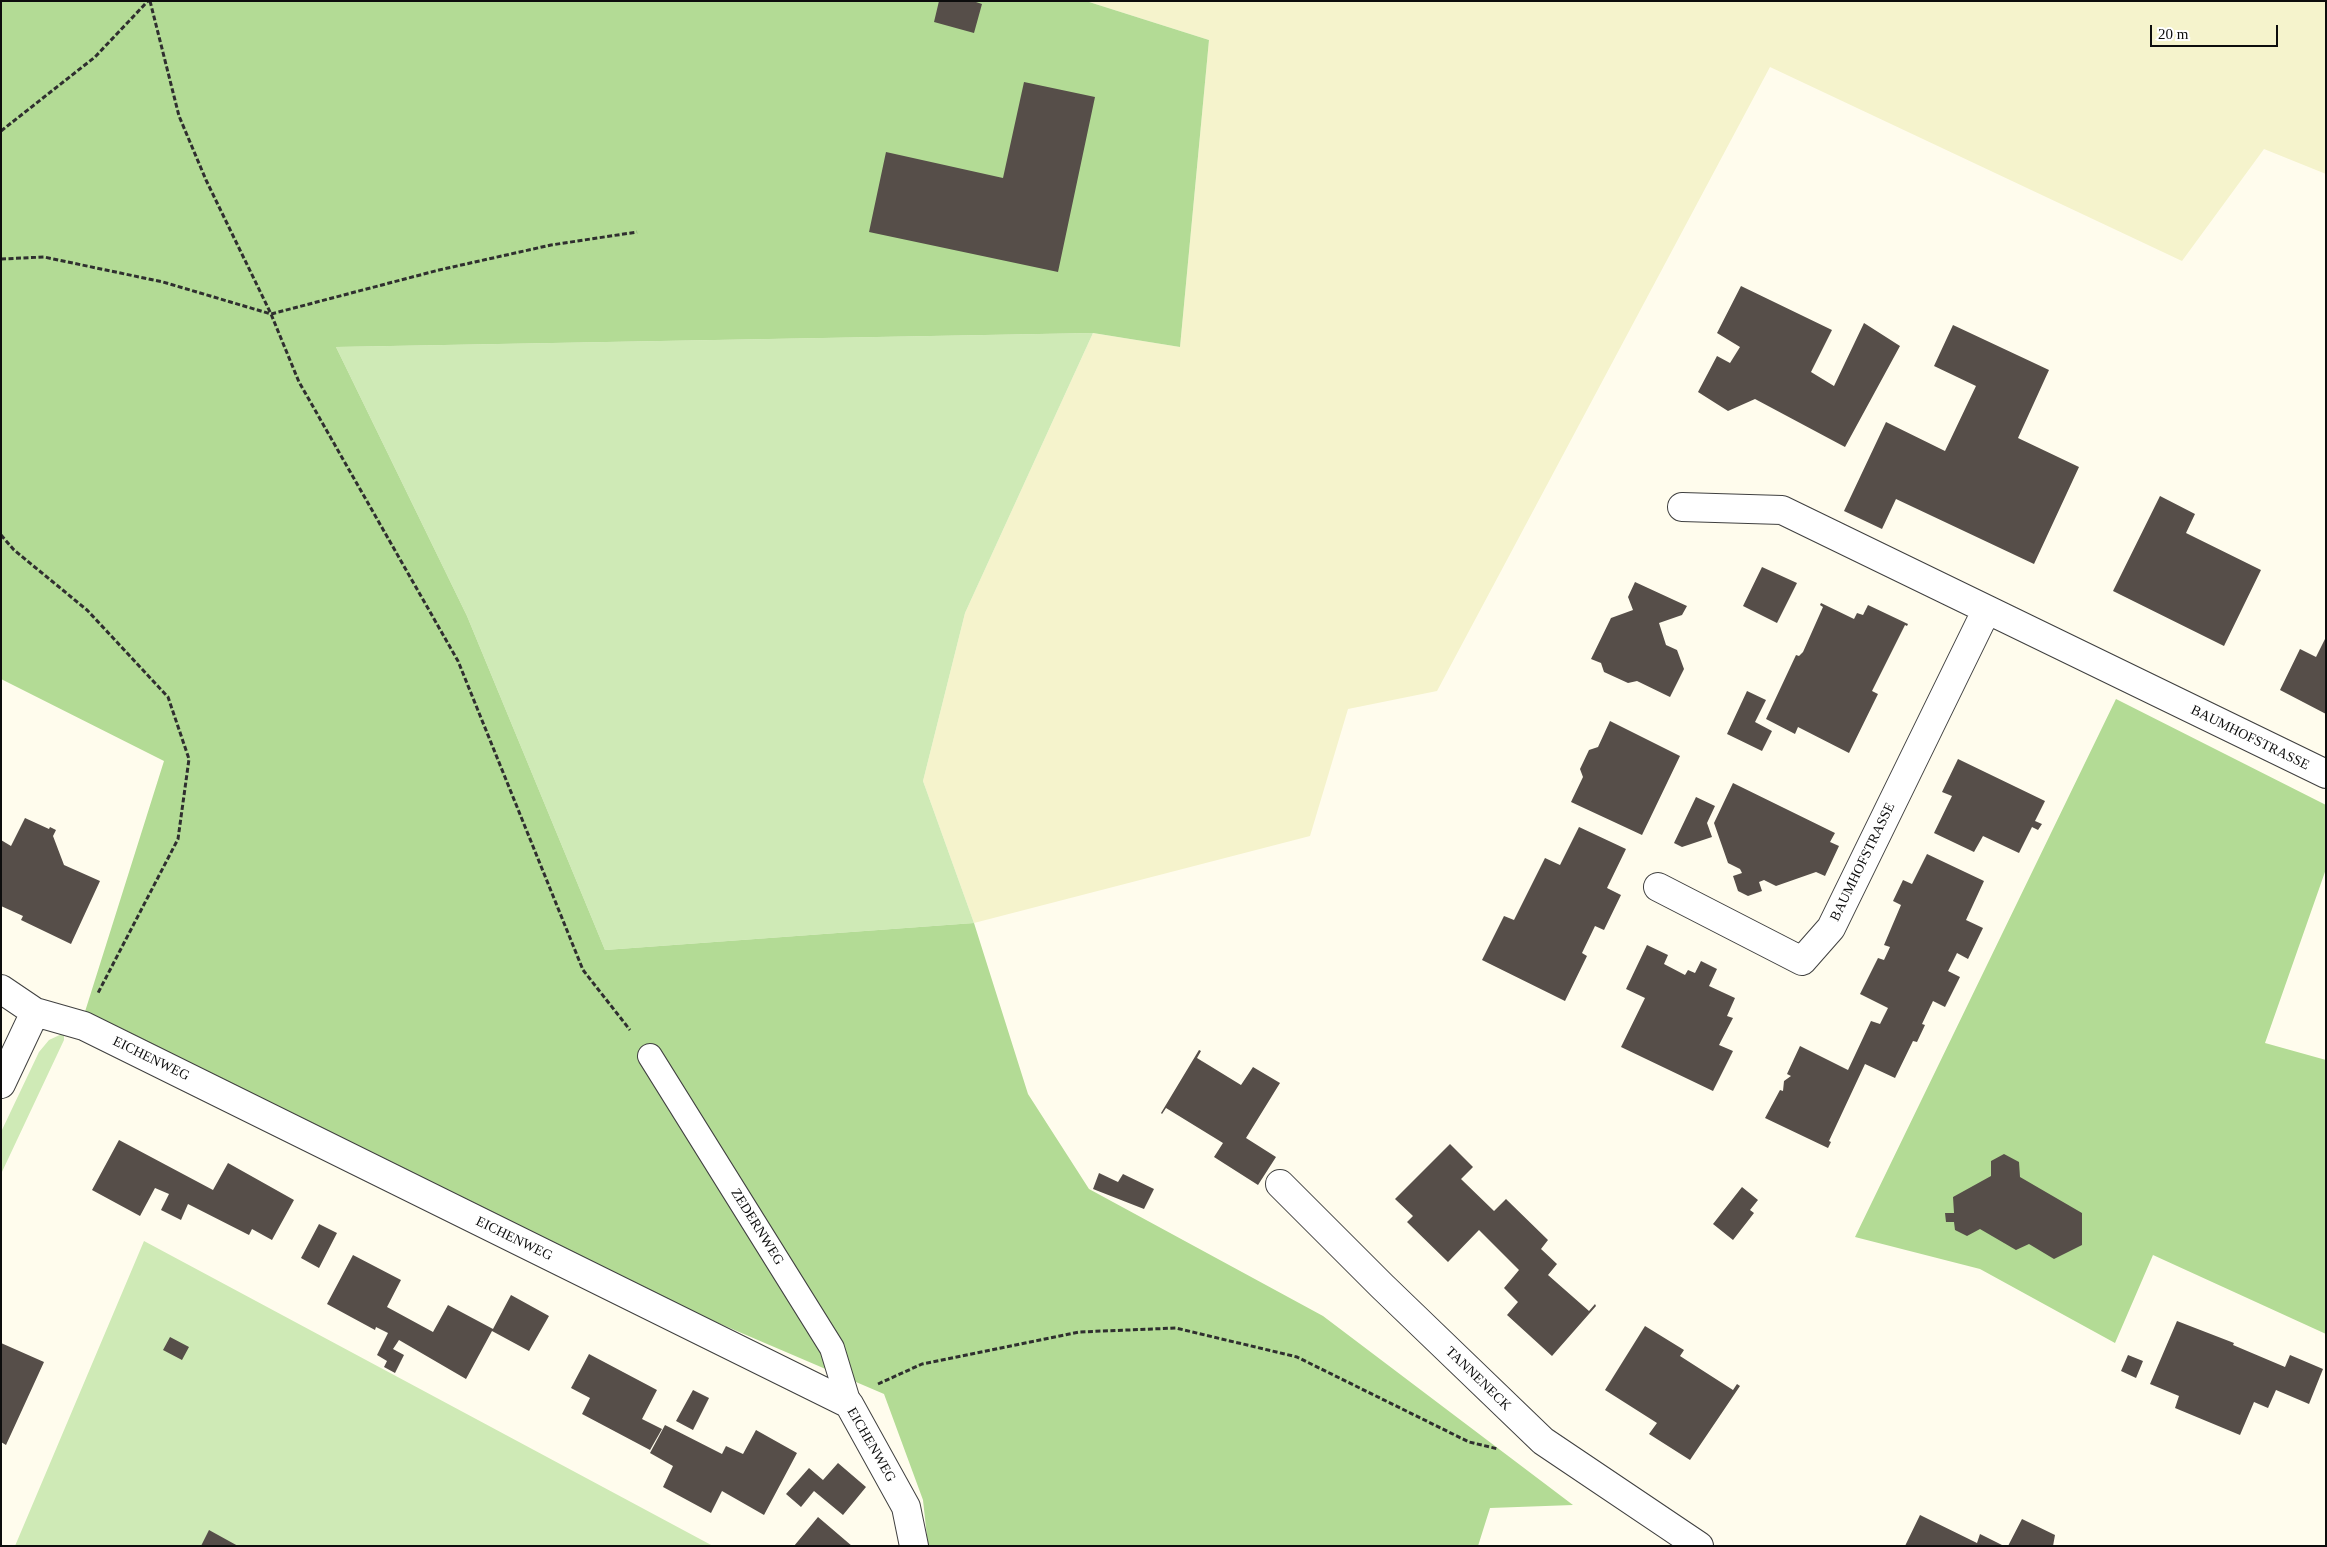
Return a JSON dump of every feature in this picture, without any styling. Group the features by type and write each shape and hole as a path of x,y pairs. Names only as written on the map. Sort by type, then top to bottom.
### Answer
{"street":[{"name":"BAUMHOFSTRASSE","path":"1682,507 1782,510 1986,611 2326,774"},
{"name":"BAUMHOFSTRASSE","path":"1658,887 1802,962 1831,928 1986,611"},
{"name":"EICHENWEG","path":"1,989 35,1012 84,1026 849,1404 906,1507 914,1546"},
{"path":"1,1084 35,1012"},
{"name":"TANNENECK","path":"1280,1184 1543,1441 1699,1546"}],"lane":[{"name":"ZEDERNWEG","path":"650,1056 832,1348 849,1404"}],"path":[{"path":"1,131 94,57 149,1"},
{"path":"149,1 180,116 206,180 271,314 299,382 458,661 583,970 650,1056"},
{"path":"1,259 44,258 163,282 271,314 439,270 551,245 637,232"},
{"path":"1,535 14,550 87,610 168,697 189,759 178,839 98,994 84,1026"},
{"path":"849,1404 871,1387 922,1364 1079,1332 1176,1328 1297,1356 1469,1442 1507,1452"}],"shaded area":[{"path":"1086,1 2326,1 2326,174 2264,149 2182,261 1770,67 1437,691 1348,709 1310,836 974,923 923,781 965,613 1093,333 1180,347 1209,40"}],"green space":[{"path":"1,1 1086,1 1209,40 1180,347 1093,333 336,347 467,616 605,950 974,923 1028,1094 1089,1189 1323,1316 1573,1505 1490,1508 1478,1546 928,1546 923,1500 884,1394 634,1287 83,1018 164,761 1,679"},
{"path":"1093,333 965,613 923,781 974,923 605,950 467,616 336,347"},
{"path":"2116,699 2326,805 2326,869 2265,1043 2326,1060 2326,1334 2153,1255 2115,1343 1980,1269 1855,1237"},
{"path":"64,1033 64,1040 1,1174 1,1132 39,1052 49,1040"},
{"path":"144,1241 713,1546 15,1546"}],"building":[{"path":"939,1 973,1 982,4 974,33 934,22"},
{"path":"1024,82 1095,97 1058,272 869,232 886,152 1003,178"},
{"path":"1741,286 1832,330 1811,372 1834,386 1864,323 1900,346 1845,447 1755,399 1728,411 1698,392 1717,356 1730,363 1740,347 1717,333"},
{"path":"1953,325 2049,370 2018,438 2079,467 2034,564 1896,499 1882,529 1844,511 1886,422 1945,451 1976,386 1934,366"},
{"path":"2160,496 2195,514 2186,533 2261,570 2224,646 2113,591"},
{"path":"1762,567 1797,583 1777,623 1743,606"},
{"path":"1635,582 1687,606 1682,615 1659,623 1666,645 1677,650 1684,669 1670,697 1637,681 1628,683 1604,672 1601,663 1591,659 1611,618 1633,610 1628,597"},
{"path":"1821,603 1854,619 1857,613 1863,615 1868,605 1908,624 1907,626 1905,625 1872,691 1878,694 1849,753 1798,727 1795,734 1766,719 1796,655 1799,656 1803,652 1823,607 1820,605"},
{"path":"2326,637 2326,714 2280,690 2300,649 2316,657"},
{"path":"1747,691 1766,700 1755,722 1772,731 1762,751 1727,734"},
{"path":"1610,721 1680,756 1642,835 1571,802 1583,777 1580,769 1589,750 1598,747"},
{"path":"1958,759 2045,801 2035,821 2042,824 2038,830 2032,827 2019,853 1983,836 1974,852 1934,833 1952,796 1942,792"},
{"path":"1733,783 1835,833 1830,842 1839,846 1825,876 1816,872 1776,886 1764,880 1759,882 1762,891 1748,896 1738,891 1733,876 1742,873 1740,869 1728,863 1714,823"},
{"path":"1696,797 1715,806 1707,823 1712,837 1682,847 1674,843"},
{"path":"25,818 49,829 50,827 56,830 53,836 64,865 100,881 71,944 21,920 23,916 1,906 1,840 11,846"},
{"path":"1579,827 1626,849 1607,888 1621,895 1604,930 1595,926 1582,953 1587,956 1565,1001 1482,960 1504,916 1514,920 1545,858 1560,865"},
{"path":"1927,854 1984,881 1966,920 1983,928 1968,959 1957,953 1948,971 1960,977 1945,1007 1933,1001 1922,1024 1925,1025 1917,1042 1913,1041 1895,1078 1865,1064 1829,1141 1831,1142 1828,1148 1765,1118 1780,1090 1783,1091 1784,1081 1791,1076 1787,1074 1800,1046 1848,1070 1871,1021 1880,1024 1888,1008 1860,994 1878,958 1884,960 1890,947 1884,945 1901,905 1893,901 1903,880 1912,884"},
{"path":"1647,945 1668,955 1664,964 1685,975 1688,970 1695,973 1701,961 1717,969 1709,986 1735,998 1727,1016 1733,1018 1719,1045 1733,1051 1713,1091 1621,1047 1645,998 1626,989"},
{"path":"1199,1050 1201,1051 1197,1058 1241,1085 1253,1067 1280,1083 1246,1138 1276,1157 1258,1185 1214,1157 1223,1143 1166,1108 1161,1113"},
{"path":"119,1140 213,1190 228,1163 294,1200 272,1240 252,1229 249,1235 188,1204 181,1220 161,1210 169,1194 155,1188 140,1216 92,1190"},
{"path":"1450,1144 1473,1167 1461,1179 1494,1211 1506,1199 1548,1240 1541,1249 1557,1264 1548,1275 1589,1311 1595,1304 1596,1306 1552,1356 1507,1315 1518,1302 1504,1288 1519,1270 1479,1230 1448,1262 1407,1222 1413,1216 1395,1199"},
{"path":"2004,1154 2019,1162 2020,1177 2082,1213 2082,1245 2054,1259 2029,1244 2016,1250 1980,1229 1967,1236 1955,1230 1954,1222 1946,1222 1945,1213 1954,1213 1953,1197 1991,1176 1991,1161"},
{"path":"1099,1173 1118,1182 1123,1174 1154,1189 1144,1209 1093,1189"},
{"path":"1742,1187 1758,1200 1750,1210 1754,1213 1733,1240 1713,1224"},
{"path":"319,1224 337,1233 319,1268 301,1258"},
{"path":"353,1255 401,1280 387,1307 433,1332 448,1305 493,1329 511,1295 549,1316 529,1351 492,1331 466,1379 399,1340 393,1349 404,1355 395,1373 384,1367 387,1361 377,1355 388,1333 376,1327 375,1330 327,1304"},
{"path":"2177,1321 2234,1343 2233,1345 2285,1367 2290,1355 2323,1369 2309,1404 2276,1390 2268,1408 2254,1402 2240,1435 2175,1408 2179,1396 2150,1384"},
{"path":"1645,1326 1684,1350 1680,1356 1733,1390 1737,1384 1740,1386 1690,1460 1649,1434 1657,1423 1605,1390"},
{"path":"170,1337 189,1347 182,1360 163,1350"},
{"path":"1,1343 44,1362 6,1445 1,1442"},
{"path":"589,1354 657,1390 642,1419 662,1429 650,1450 582,1414 590,1398 571,1388"},
{"path":"2128,1355 2143,1361 2136,1378 2121,1371"},
{"path":"693,1390 709,1398 693,1430 676,1421"},
{"path":"665,1425 722,1454 726,1446 743,1454 756,1430 797,1453 764,1515 722,1491 711,1513 663,1487 673,1466 650,1453"},
{"path":"838,1463 866,1487 843,1515 814,1491 801,1507 786,1494 809,1468 823,1480"},
{"path":"1920,1515 1977,1543 1980,1534 2004,1546 1905,1546"},
{"path":"818,1517 852,1546 794,1546"},
{"path":"2022,1519 2055,1535 2053,1546 2008,1546"},
{"path":"209,1530 238,1546 201,1546"}]}
